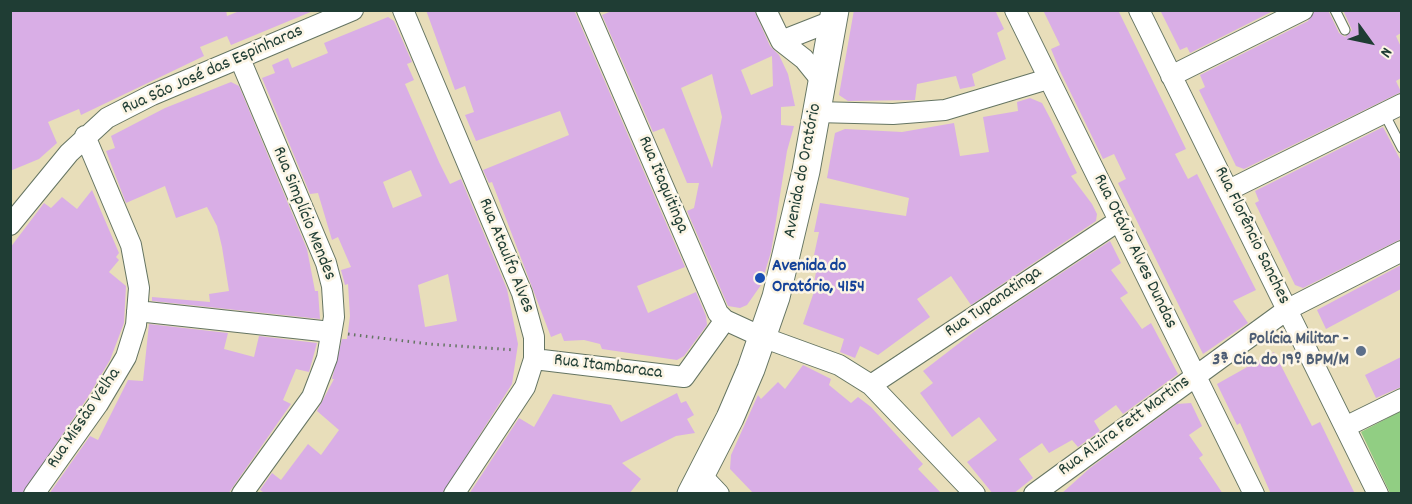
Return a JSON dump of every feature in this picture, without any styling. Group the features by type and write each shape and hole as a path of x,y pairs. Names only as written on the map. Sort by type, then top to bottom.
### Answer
{"main road":[{"name":"Avenida do Oratório","path":"704,487 762,337 794,227 833,16"}],"street":[{"name":"Rua São José das Espinharas","path":"10,225 36,191 85,136 107,118 152,95 353,10"},
{"name":"Rua Ataulfo Alves","path":"403,10 532,321 534,355 525,387 454,494"},
{"name":"Rua Itaquitinga","path":"587,10 712,304 725,320"},
{"path":"766,10 781,41 804,59 821,80"},
{"name":"Rua Otávio Alves Dundas","path":"1015,10 1117,222 1254,494"},
{"name":"Rua Florêncio Sanches","path":"1139,10 1377,494"},
{"path":"1171,76 1303,10"},
{"path":"781,41 833,16"},
{"name":"Rua Simplício Mendes","path":"240,59 326,263 332,286 334,317 327,358 312,397 242,494"},
{"path":"816,112 893,114 945,110 975,103 1048,79"},
{"path":"1228,190 1393,108"},
{"name":"Rua Missão Velha","path":"34,494 99,404 126,357 136,325 138,288 131,245 85,136"},
{"name":"Rua Tupanatinga","path":"871,385 1117,222"},
{"name":"Rua Alzira Fett Martins","path":"1034,494 1288,309 1401,251"},
{"path":"137,311 332,332"},
{"name":"Rua Itambaraca","path":"534,355 684,377 725,320"},
{"path":"725,320 762,337 839,365 871,385 975,494"},
{"path":"1345,427 1401,399"}],"lane":[{"path":"1335,10 1345,30"},
{"path":"1393,108 1401,148"}],"path":[{"path":"332,332 534,355"}],"green space":[{"path":"1401,411 1401,493 1390,493 1361,432"}],"building":[{"path":"10,10 226,10 227,16 242,10 313,11 231,45 227,36 200,47 204,56 81,115 79,109 48,122 57,143 39,159 10,171"},
{"path":"426,10 574,10 685,267 637,286 648,313 696,292 706,316 707,325 684,356 677,360 602,349 600,344 584,340 564,341 561,333 551,337 492,182 489,183 483,170 569,135 560,111 476,141 465,115 474,112 465,86 455,90"},
{"path":"614,10 754,10 770,46 779,55 788,74 795,106 781,107 781,125 794,126 787,151 771,252 761,285 747,305 740,308 728,306 687,211 694,208 699,183 687,183 664,128 653,132 602,15","holes":["772,56 773,86 751,95 741,70","712,74 722,117 712,168 681,88"]},
{"path":"854,10 995,10 1004,29 997,33 1006,59 972,74 975,86 960,89 956,76 917,84 915,100 848,101 839,95"},
{"path":"1043,10 1118,10 1186,149 1175,154 1188,179 1197,174 1256,290 1233,301 1248,323 1203,354 1118,183 1126,179 1114,154 1103,159 1060,71 1051,49 1060,45"},
{"path":"1160,10 1275,10 1190,53 1187,47 1180,50"},
{"path":"1315,10 1328,10 1339,33 1345,37 1352,30 1343,10 1401,10 1401,33 1396,36 1401,47 1401,78 1396,81 1401,92 1244,169 1236,166 1199,90 1205,87 1200,75 1308,21"},
{"path":"388,17 394,21 412,62 407,64 414,80 405,84 450,184 461,179 507,289 518,344 512,384 442,494 266,494 260,490 272,473 281,480 308,444 321,455 339,430 317,411 334,379 332,379 342,339 347,339 350,316 348,284 345,285 341,270 351,267 338,237 332,240 318,193 310,194 262,78 275,73 272,65 288,58 292,68 328,53 324,43","holes":["411,170 422,196 393,208 383,182","448,274 457,321 425,327 418,285"]},
{"path":"231,82 239,86 307,249 315,291 318,291 320,319 152,301 152,297 210,302 209,294 229,291 217,226 207,207 176,218 165,186 126,203 106,151 115,148 111,136 165,108"},
{"path":"1030,98 1042,103 1077,173 1071,176 1092,204 1097,214 1096,221 971,305 951,276 917,299 930,317 878,355 860,346 855,358 840,352 844,339 803,324 817,283 814,283 819,256 814,255 819,232 814,232 820,203 906,216 909,198 827,178 835,133 845,129 902,132 954,123 960,156 989,152 983,117 1018,111 1017,102"},
{"path":"1383,127 1401,161 1401,239 1303,288 1295,285 1255,203 1259,201 1255,191"},
{"path":"92,190 119,253 116,257 119,260 109,272 126,286 124,323 110,360 88,397 22,494 10,494 10,248 44,203 51,208 62,197 77,209"},
{"path":"1110,241 1121,263 1111,270 1128,293 1120,298 1142,329 1151,323 1178,374 1123,414 1116,405 1094,421 1100,431 1078,447 1072,440 1049,453 1042,443 1019,459 1033,478 1013,494 993,494 967,462 997,440 979,417 952,437 920,393 933,383 923,371 984,324"},
{"path":"1401,265 1401,289 1326,329 1317,310"},
{"path":"149,324 228,333 224,349 254,357 259,336 317,343 309,372 296,369 283,400 291,404 228,494 49,494 90,436 98,440 128,380 143,381"},
{"path":"1274,352 1312,426 1320,422 1355,494 1271,494 1240,423 1237,425 1217,384"},
{"path":"1401,357 1401,387 1376,398 1365,375"},
{"path":"803,365 831,379 829,385 851,403 858,397 871,407 923,464 918,469 942,494 754,494 730,469 731,455 758,395 761,399 778,382 785,389"},
{"path":"677,393 681,403 686,401 694,415 687,419 695,433 676,436 622,463 641,479 629,494 469,494 519,418 534,427 553,394 611,405 621,422"},
{"path":"1191,403 1202,426 1189,435 1203,455 1199,458 1223,494 1061,494 1090,468 1177,404"}],"place":[{"name":"Avenida do Oratório, 4154","path":"760,278"},
{"name":"Polícia Militar - 3ª Cia. do 19º BPM/M","path":"1361,351"}]}
